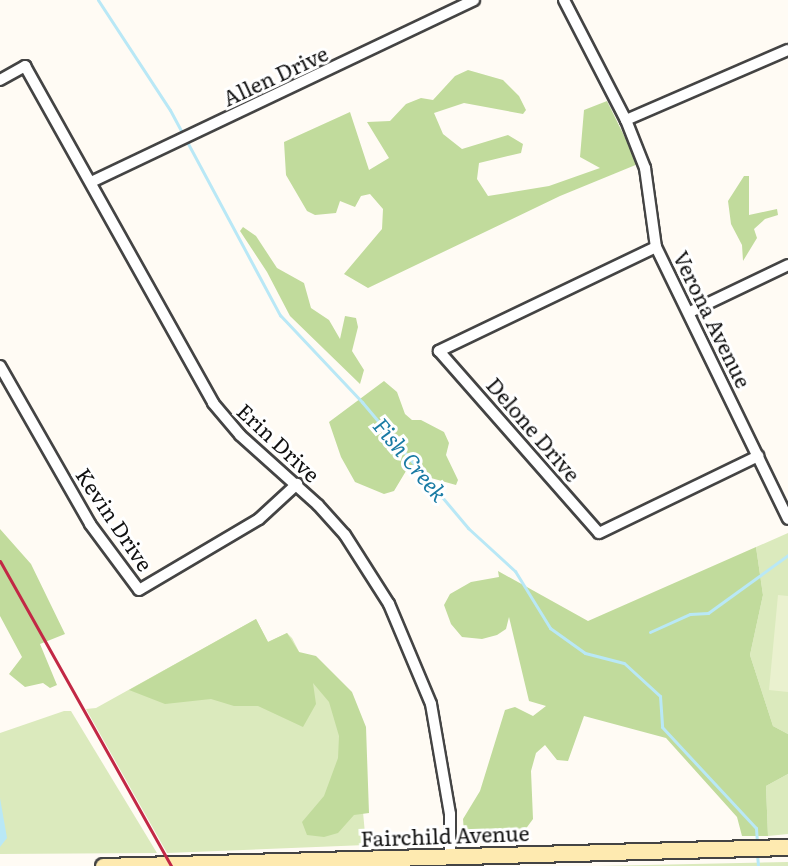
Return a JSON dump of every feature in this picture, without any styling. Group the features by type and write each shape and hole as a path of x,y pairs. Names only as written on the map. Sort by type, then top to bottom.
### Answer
{"main road":[{"name":"Fairchild Avenue","path":"103,866 788,847"}],"street":[{"name":"Allen Drive","path":"91,182 474,0"},
{"name":"Verona Avenue","path":"564,0 626,120 645,168 656,247 690,312 788,519"},
{"path":"626,120 788,50"},
{"name":"Erin Drive","path":"0,80 25,66 217,409 297,484 352,546 389,604 410,649 431,704 450,814 450,856"},
{"name":"Delone Drive","path":"656,247 439,351 599,533 758,456"},
{"path":"690,312 788,265"},
{"name":"Kevin Drive","path":"0,366 90,524 140,590 259,519 297,484"}],"green space":[{"path":"468,70 503,80 519,96 526,110 523,114 464,103 434,113 443,134 462,149 508,135 523,144 521,153 479,163 477,179 488,196 549,186 600,168 580,157 584,110 607,101 638,164 560,196 368,288 344,274 382,229 383,209 370,194 361,196 355,207 340,201 336,213 315,215 307,211 286,175 284,142 350,112 369,170 389,158 367,122 390,121 406,104 421,98 433,100 455,76"},
{"path":"744,176 749,176 749,215 777,209 778,215 765,219 754,229 757,238 743,261 742,245 731,224 728,201"},
{"path":"243,227 256,236 277,268 304,283 311,308 329,320 340,339 345,316 356,318 358,327 352,351 364,370 360,384 290,316 267,272 240,231"},
{"path":"384,381 397,392 405,414 412,420 421,420 444,432 449,443 446,455 458,480 456,485 406,471 394,491 384,494 355,482 341,457 329,422"},
{"path":"0,529 31,564 65,634 40,644 57,685 50,688 43,683 25,687 9,674 22,657 0,616"},
{"path":"788,533 788,734 773,726 750,655 763,595 756,547"},
{"path":"756,547 763,595 750,655 773,726 788,734 788,774 766,786 768,836 742,836 737,817 666,738 584,716 568,761 557,760 545,745 536,753 531,771 533,819 522,834 489,838 464,833 463,819 480,791 505,710 515,707 533,716 546,706 529,701 509,617 506,629 497,635 482,639 462,637 451,624 444,605 450,594 471,582 499,577 498,571 588,621"},
{"path":"778,595 788,596 788,692 769,690"},
{"path":"256,619 268,642 287,633 292,638 310,673 320,670 356,734 366,845 167,853 86,709 96,708"},
{"path":"256,619 268,642 287,633 299,652 316,656 352,692 366,727 369,813 354,815 338,833 324,837 307,835 302,822 324,796 338,758 339,736 329,702 313,683 316,704 303,727 258,706 234,706 211,699 165,704 129,690"},
{"path":"64,711 71,711 157,853 0,854 0,733"},
{"path":"788,774 788,834 768,836 766,786"},
{"path":"788,862 788,866 598,866"}],"water":[{"path":"0,798 7,838 0,847"}],"waterway":[{"name":"Fish Creek","path":"98,0 170,110 280,315 362,402 468,528 515,571 550,628 585,653 624,663 660,696 662,727 756,828 757,844"},
{"path":"650,632 690,614 708,613 788,555"},
{"name":"Fish Creek","path":"757,854 758,866"}],"railway":[{"path":"0,561 171,866"}]}
